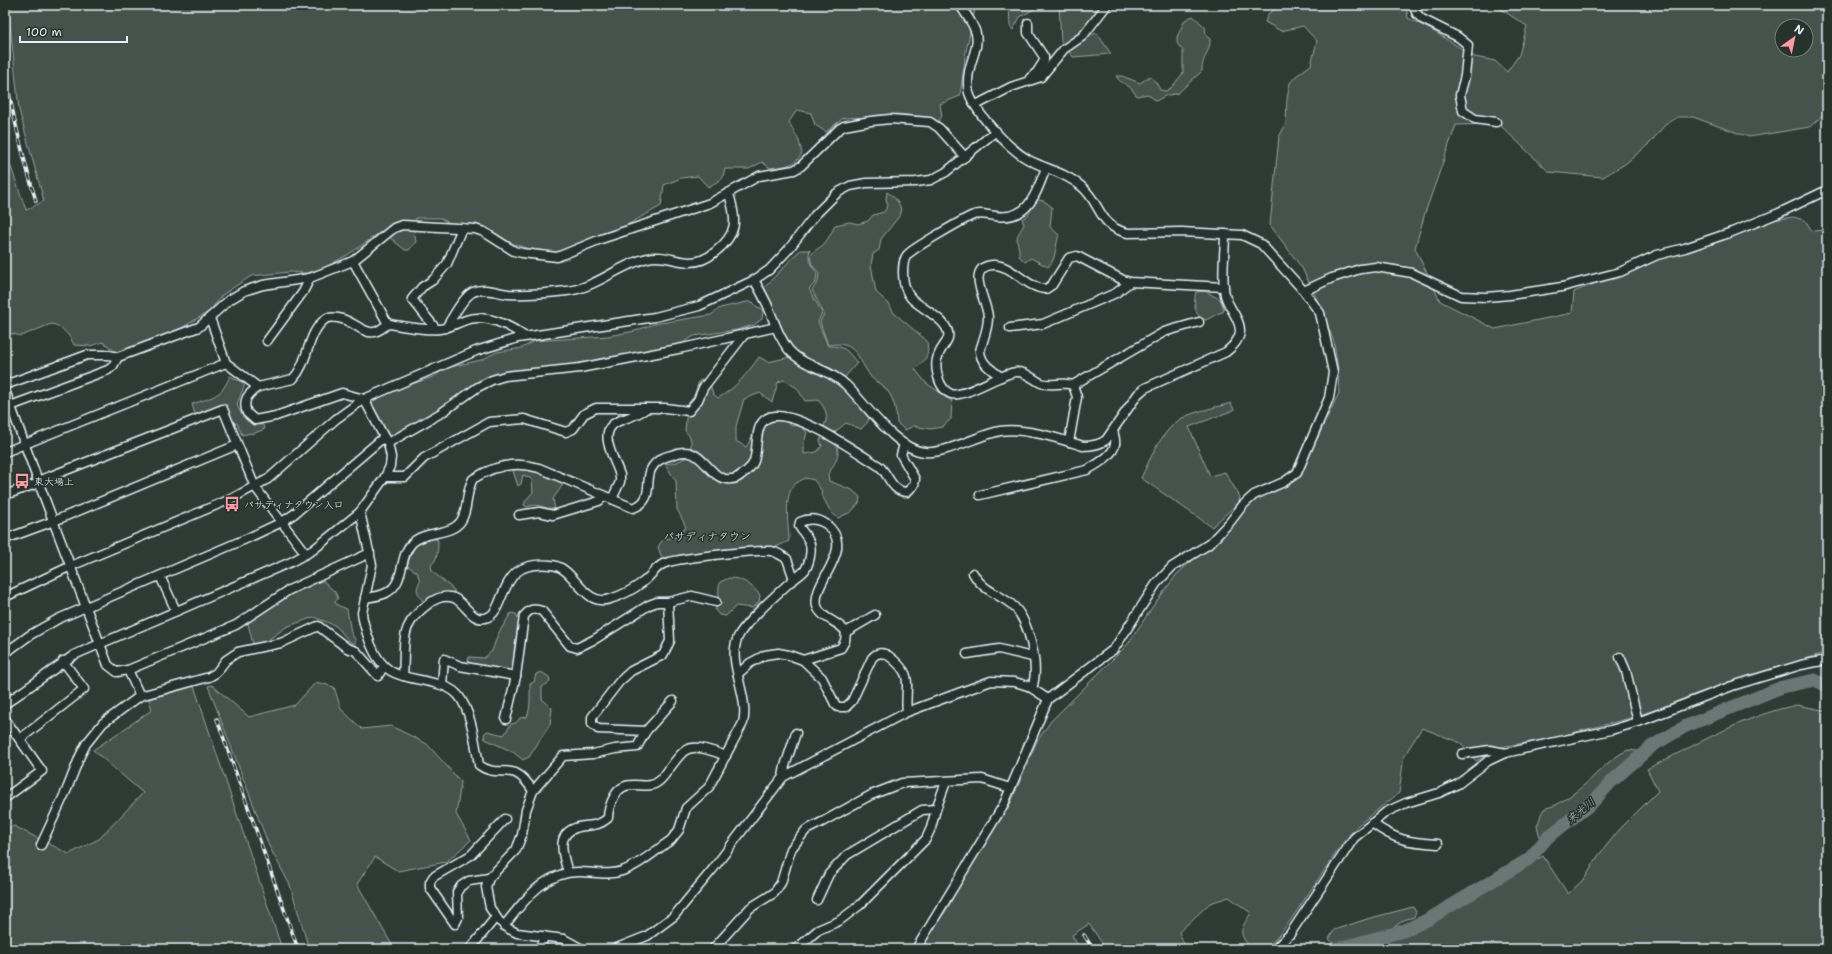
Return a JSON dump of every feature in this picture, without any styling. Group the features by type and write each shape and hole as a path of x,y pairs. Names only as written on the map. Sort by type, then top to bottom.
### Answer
{"street":[{"path":"916,949 1004,804 1048,699 1114,649 1156,584 1172,567 1209,544 1230,522 1243,505 1254,496 1284,482 1298,472 1329,398 1333,378 1320,313 1304,291 1261,244 1242,235 1128,233 1120,231 1114,228 1103,218 1093,198 1086,190 1071,179 1020,155 996,131 976,105 969,92 968,76 978,37 974,26 960,5"},
{"path":"1025,81 1041,77 1064,49 1083,36 1091,23 1106,5"},
{"path":"1412,5 1422,19 1458,37 1468,45 1465,76 1460,95 1463,111 1475,119 1496,122"},
{"path":"976,105 1025,81 1037,72 1044,61 1044,56 1028,33 1028,23"},
{"path":"5,385 87,355 108,355 118,357 192,330 210,318 229,300 252,288 310,278 353,261 394,228 402,225 462,228 484,232 510,249 522,253 557,256 601,239 710,203 729,194 759,176 794,170 801,166 839,129 844,126 890,119 930,122 944,133 965,157"},
{"path":"6,595 231,499 255,487 268,479 336,419 364,399 476,351 524,336 677,313 699,306 754,280 777,262 815,215 837,193 850,186 866,183 916,182 931,180 946,172 996,131"},
{"path":"1046,168 1030,204 1023,211 1000,217 972,215 907,255 904,262 903,276 907,292 911,298 944,324 948,332 947,340 937,359 942,386 946,391 957,395 1001,377 1022,372 1041,383 1073,385 1164,332 1199,322"},
{"path":"1304,291 1332,278 1360,269 1376,267 1412,273 1461,296 1486,297 1562,288 1620,272 1657,255 1685,248 1732,232 1779,213 1827,190"},
{"path":"446,328 468,295 474,291 482,290 509,294 568,291 594,282 649,257 690,262 706,258 724,245 733,232 734,217 729,194"},
{"path":"436,329 412,299 422,287 433,280 447,264 462,228"},
{"path":"754,280 768,305 776,327 789,350 794,355 831,374 843,382 856,394 869,411 904,444 914,450 933,452 986,435 1009,430 1032,433 1083,446 1100,444 1113,431 1138,394 1145,388 1226,352 1234,346 1240,331 1238,323 1226,300 1224,287 1225,234"},
{"path":"1001,377 984,364 980,356 989,316 978,285 978,278 982,271 987,267 998,266 1037,287 1046,289 1052,285 1069,258 1077,256 1123,280 1130,282 1224,287"},
{"path":"353,261 388,324"},
{"path":"267,341 303,292 310,278"},
{"path":"1010,328 1042,324 1116,293 1130,282"},
{"path":"210,318 226,363 258,387"},
{"path":"5,704 63,661 100,642 176,611 306,554 360,512 385,477 390,461 390,448 364,399 342,393 276,416 256,420 247,413 245,400 249,393 258,387 293,379 302,365 316,327 327,318 343,318 363,330 371,332 380,330 388,324 409,328 436,329 446,328 468,319 487,319 514,329 524,336"},
{"path":"5,653 30,635 58,619 282,522 386,440 441,413 478,387 505,376 580,368 744,335 776,327"},
{"path":"385,477 405,477 424,458 489,422 524,419 566,432 573,429 584,414 596,408 665,408 684,412 692,409 703,388 744,335"},
{"path":"8,407 108,370 113,366 118,357"},
{"path":"5,452 226,363"},
{"path":"1069,442 1077,397 1073,385"},
{"path":"5,390 8,407 26,444 38,482 108,665 117,672 128,670 236,625 289,590 370,553"},
{"path":"612,499 620,482 620,475 607,439 609,428 617,421 641,413 647,408"},
{"path":"5,495 223,409 255,487 306,554"},
{"path":"365,598 381,595 392,590 401,574 405,553 413,542 419,538 458,525 464,516 470,484 477,476 504,466 526,464 633,508 643,504 648,493 648,479 657,461 676,453 686,451 693,453 724,479 736,479 750,468 754,462 757,436 762,423 767,418 776,416 802,422 835,439 879,466 884,470 894,487 898,490 907,492 914,486 915,479 901,455 904,444"},
{"path":"980,495 1087,470 1095,466 1114,449 1116,441 1113,431"},
{"path":"5,539 54,521 237,445"},
{"path":"519,515 539,512 553,515 599,501 604,496"},
{"path":"360,512 372,565 362,612 363,620 375,654 384,666 403,676 442,685 451,689 458,695 465,705 479,765 486,770 510,770 526,780 533,791"},
{"path":"504,926 528,895 550,880 568,872 602,874 622,871 671,840 679,830 686,808 709,787 743,723 745,716 744,698 734,651 738,637 747,625 794,579 804,572 807,566 810,551 808,539 799,526 800,522 811,519 818,520 832,531 837,545 836,554 818,595 817,606 823,614 840,624 846,632 845,641 841,648 803,660"},
{"path":"403,676 404,635 408,624 420,610 436,599 446,596 458,601 472,616 478,619 488,617 496,610 507,582 518,570 532,565 552,565 562,567 587,594 598,599 609,600 643,582 662,564 675,560 692,558 771,551 787,559 794,579"},
{"path":"973,573 983,587 1010,603 1020,612 1025,622 1035,674 1032,688"},
{"path":"160,576 176,611"},
{"path":"506,719 516,676 524,616 529,610 535,609 542,611 570,646 577,648 595,639 649,605 657,602 668,602 692,596 716,602"},
{"path":"646,731 598,729 592,724 592,717 619,682 631,671 663,655 670,641 668,602"},
{"path":"846,632 875,615"},
{"path":"41,845 86,744 103,723 140,696 209,677 216,674 226,660 238,652 281,643 318,626 348,648 356,652 378,676 384,666"},
{"path":"966,654 999,649 1032,657"},
{"path":"738,674 750,663 765,655 778,653 789,655 803,660 822,678 835,704 838,707 846,707 852,701 872,658 878,654 886,654 901,666 906,675 907,712"},
{"path":"1620,657 1626,671 1638,722"},
{"path":"442,685 444,659 460,666 516,676"},
{"path":"1275,949 1290,934 1354,838 1386,812 1406,803 1439,793 1458,784 1488,761 1506,753 1610,730 1638,722 1732,686 1801,665 1827,660"},
{"path":"20,739 84,689 63,661"},
{"path":"128,670 140,696"},
{"path":"614,949 647,936 674,916 713,869 784,777 907,712 991,681 1015,682 1032,688 1048,699"},
{"path":"582,949 564,939 517,933 504,926 490,908 486,887 489,878 516,850 522,835 526,810 533,791 563,756 593,754 615,749 637,747 646,731 673,701"},
{"path":"5,719 42,771 8,796 5,786"},
{"path":"784,777 784,766 796,733"},
{"path":"568,872 561,850 564,835 568,830 576,827 599,825 603,823 608,818 608,811 618,790 626,785 652,785 659,781 684,751 690,747 718,752 726,756"},
{"path":"1462,754 1490,750 1506,753"},
{"path":"713,949 750,908 774,893 781,883 791,849 806,830 871,795 902,783 982,779 1010,788"},
{"path":"796,949 818,930 839,921 860,905 926,839 933,823 936,809 946,782"},
{"path":"817,900 829,874 847,855 922,810 936,809"},
{"path":"489,878 470,881 461,886 457,892 458,918 455,924 430,888 430,882 438,874 471,854 505,819"},
{"path":"1372,822 1380,829 1410,842 1438,844"},
{"path":"470,949 496,917"},
{"path":"540,949 544,936"}],"shaded area":[{"path":"8,5 976,5 966,51 960,96 940,104 942,116 938,122 927,117 896,114 882,117 843,118 826,132 815,125 811,113 797,110 789,122 799,141 802,153 793,163 785,166 770,168 762,162 749,169 725,169 722,179 708,187 698,176 681,178 664,185 661,206 625,226 559,254 536,251 451,224 440,218 416,218 414,230 416,242 409,250 405,250 382,231 349,254 322,269 306,273 290,272 251,276 222,295 210,311 173,333 120,355 103,342 90,346 74,345 59,326 51,324 21,336 5,332 5,150 26,210 44,201 19,110"},
{"path":"1009,5 1036,5 1036,8 1020,17 1013,30 1010,26"},
{"path":"1059,5 1103,5 1083,28 1088,35 1097,33 1111,54 1073,57 1061,42"},
{"path":"1281,5 1406,5 1408,18 1433,31 1475,57 1495,61 1507,72 1519,55 1527,26 1494,5 1827,5 1827,111 1810,127 1749,137 1693,117 1678,117 1665,125 1650,143 1625,164 1603,177 1549,172 1499,124 1456,125 1425,213 1415,248 1440,301 1495,329 1572,313 1574,292 1631,268 1760,222 1793,217 1805,220 1812,231 1827,230 1827,653 1696,694 1658,709 1623,720 1545,740 1505,746 1476,761 1461,743 1422,728 1404,756 1399,793 1358,825 1342,844 1290,921 1275,940 1262,949 1252,949 1242,935 1244,924 1251,913 1229,897 1210,903 1179,932 1186,949 1106,949 1089,924 1072,935 1080,949 919,949 949,906 963,876 1009,807 1037,741 1051,721 1128,644 1153,606 1177,574 1237,521 1251,501 1292,470 1317,439 1339,393 1338,370 1334,342 1321,308 1302,268 1270,225 1279,137 1286,124 1287,99 1290,83 1296,76 1311,65 1317,41 1303,26 1281,31 1265,22 1268,14"},
{"path":"1193,16 1205,27 1206,36 1210,39 1210,43 1203,63 1202,71 1178,93 1165,96 1156,101 1148,94 1137,96 1131,88 1118,80 1116,76 1122,76 1140,83 1150,76 1160,90 1166,91 1172,87 1183,73 1183,51 1177,43 1177,37 1185,20"},
{"path":"887,192 897,201 901,214 881,239 879,250 873,254 871,265 876,292 889,304 894,313 927,341 928,351 926,357 915,369 926,383 952,401 951,419 942,427 930,429 914,426 905,430 897,423 895,408 890,394 883,386 871,377 855,352 845,345 828,345 820,322 824,314 812,290 818,282 819,273 812,265 810,256 825,243 835,225 850,222 858,224 868,221 873,215 884,212 888,205 886,199"},
{"path":"1038,200 1044,201 1052,207 1050,227 1059,235 1053,260 1048,267 1031,258 1025,262 1019,256 1017,237 1024,224 1022,219 1028,215 1035,202"},
{"path":"800,250 810,250 810,262 817,273 816,282 809,289 822,313 818,322 828,346 842,348 851,355 857,363 844,378 795,352 762,290"},
{"path":"1205,291 1221,300 1224,310 1223,312 1206,320 1199,316 1195,309 1196,292"},
{"path":"753,302 757,307 761,308 763,312 762,319 754,325 736,330 694,336 679,345 668,348 603,358 569,366 543,369 524,369 492,375 474,384 437,411 393,437 388,434 372,404 377,397 383,394 433,377 446,368 481,360 497,352 522,348 534,341 608,336 635,331 654,324 711,315 720,308"},
{"path":"759,357 768,362 790,357 802,366 814,370 844,388 869,418 867,423 861,429 846,423 835,432 828,431 824,426 826,412 818,400 805,401 797,388 784,380 778,382 772,402 760,393 744,399 736,426 736,441 746,447 752,437 759,419 769,411 792,426 799,425 807,432 804,443 804,454 817,452 822,446 820,440 823,436 825,437 838,448 836,460 828,474 829,481 852,490 860,497 859,503 851,512 838,518 831,512 821,494 822,491 814,480 805,478 794,485 789,497 787,512 789,541 778,546 767,548 744,547 723,553 703,552 662,558 658,547 663,539 677,537 686,527 677,509 676,481 665,464 677,462 689,456 691,440 685,431 687,408 694,403 694,396 699,381 704,379 710,384 713,394 718,398 741,380"},
{"path":"230,376 245,384 237,404 243,417 254,424 263,425 265,429 252,434 242,435 237,423 233,424 224,406 196,418 192,404 216,395 227,383"},
{"path":"1231,403 1234,410 1189,427 1210,476 1225,472 1240,497 1239,502 1212,527 1141,478 1151,456 1164,435 1175,423 1180,419 1194,413"},
{"path":"515,466 541,470 564,483 553,499 555,509 538,505 527,507 524,505 526,500 533,492 532,479 523,475 521,484 518,486 513,471"},
{"path":"432,538 438,540 438,551 435,560 431,565 432,571 455,591 429,602 423,601 418,594 417,589 420,581 417,572 406,565 408,552 422,540"},
{"path":"320,578 335,592 338,598 335,602 337,605 347,609 351,633 356,641 354,644 349,641 336,626 314,617 286,627 264,643 253,644 248,624 249,621 291,591"},
{"path":"729,578 742,580 750,585 760,595 759,602 752,608 736,606 726,616 719,615 715,610 718,603 720,582"},
{"path":"511,613 516,614 519,620 514,650 515,668 511,672 471,666 468,661 469,657 484,658 492,651 498,634"},
{"path":"541,672 549,677 550,682 542,687 542,699 552,708 550,724 529,757 523,760 513,752 485,739 484,734 487,731 504,735 511,724 516,723 520,718 527,717 530,705 530,684 534,682 536,674"},
{"path":"316,682 334,687 341,709 362,729 391,726 427,744 461,782 456,814 471,840 446,862 398,871 375,857 357,884 392,945 397,949 309,949 290,885 269,846 208,686 212,685 249,717 295,705"},
{"path":"194,686 282,949 5,949 5,829 14,826 69,854 99,839 143,793 93,750 152,710 149,699"},
{"path":"1797,705 1827,711 1827,949 1355,949 1351,944 1377,934 1358,938 1338,945 1329,939 1334,930 1367,919 1413,907 1416,912 1414,917 1404,920 1390,930 1420,919 1424,921 1543,856 1568,894 1585,878 1598,856 1620,829 1658,791 1647,769 1720,732 1758,716"},
{"path":"1628,750 1637,751 1638,754 1632,762 1630,769 1608,783 1596,807 1585,813 1553,840 1545,840 1540,837 1537,826 1544,809 1556,805 1570,796 1613,759"}],"waterway":[{"name":"来光川","path":"1335,949 1403,931 1427,920 1529,859 1548,837 1592,803 1612,781 1652,746 1686,726 1782,687 1815,680 1827,686"}],"railway":[{"path":"5,69 18,135 36,201"},
{"path":"217,719 298,949"},
{"path":"1084,935 1093,949"}],"place":[{"name":"東大場上","path":"22,481"},
{"name":"パサディナタウン入口","path":"232,504"}],"district":[{"name":"パサディナタウン","path":"707,536"}]}
